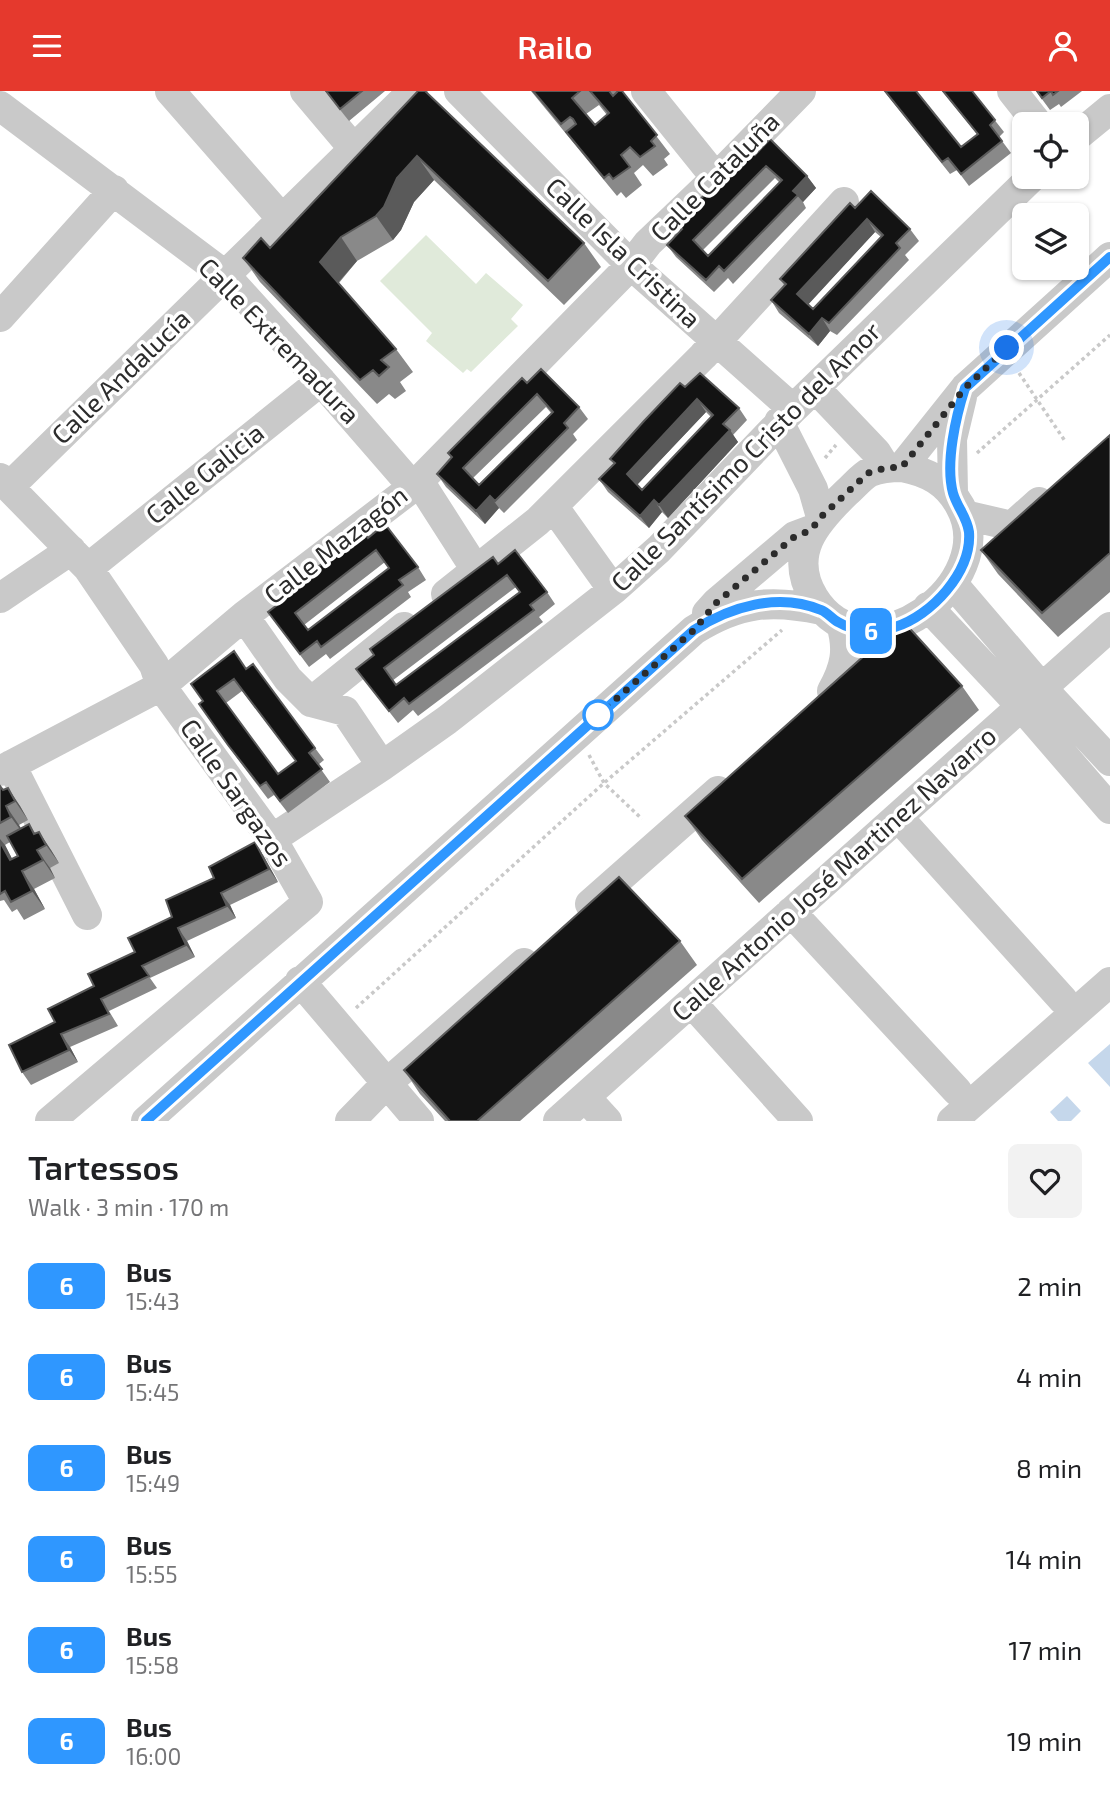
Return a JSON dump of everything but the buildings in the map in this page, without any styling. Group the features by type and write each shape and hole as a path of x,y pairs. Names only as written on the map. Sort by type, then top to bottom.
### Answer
{"street":[{"path":"0,99 6,91"},
{"path":"170,91 282,219"},
{"path":"305,91 354,149"},
{"name":"Calle Andalucía","path":"5,482 225,275 413,91"},
{"name":"Calle Isla Cristina","path":"459,91 631,265 716,341 786,416"},
{"path":"646,91 716,178"},
{"name":"Calle Cataluña","path":"631,265 648,243 801,91"},
{"path":"1012,91 1029,112"},
{"name":"Calle Extremadura","path":"0,106 225,275 416,484 476,570"},
{"path":"1089,126 1110,109"},
{"name":"Calle Santísimo Cristo del Amor","path":"272,839 447,720 613,590 659,549 786,416 1020,189"},
{"path":"0,317 114,190"},
{"path":"311,702 554,506 716,341 844,202"},
{"path":"894,467 965,388 1110,257"},
{"name":"Calle Mazagón","path":"6,768 161,686 244,616 416,484 631,265"},
{"name":"Calle Galicia","path":"0,598 80,559 321,381"},
{"path":"815,388 876,452 894,467"},
{"path":"694,630 716,616 755,604 768,603 795,604 861,631 882,631 902,625 953,585 965,562 969,547 969,531 959,504 952,439 965,388"},
{"path":"786,416 813,489 816,524 805,547 803,563 806,580 812,596 832,617 846,640 846,658 841,675 822,700 858,674 883,650 902,625"},
{"path":"146,1121 694,630 716,603 794,537 816,524 868,473 894,467 921,471 939,480 959,504 1012,526 1061,483"},
{"name":"Calle Sargazos","path":"5,482 80,559 154,665 161,686 272,839 308,902 50,1121"},
{"path":"554,506 613,590"},
{"path":"953,585 1110,809"},
{"path":"928,607 1110,761"},
{"path":"244,616 288,679 311,702 345,711 382,766"},
{"name":"Calle Antonio José Martinez Navarro","path":"558,1121 1110,627"},
{"path":"6,768 87,915"},
{"path":"573,919 739,773"},
{"path":"898,817 1063,1000"},
{"path":"790,912 957,1091"},
{"path":"350,1121 386,1084 542,947"},
{"path":"300,981 419,1121"},
{"path":"953,1121 1110,982"},
{"path":"691,1002 798,1121"},
{"path":"585,1097 607,1121"}],"path":[{"path":"972,458 1110,335"},
{"path":"1014,366 1065,441"},
{"path":"823,462 837,444"},
{"path":"352,1012 604,783 791,623"},
{"path":"585,747 604,783 642,818"}],"green space":[{"path":"426,235 476,284 486,273 523,305 511,319 518,326 471,372 467,369 463,373 426,341 432,333 380,281"}],"water":[{"path":"1110,1044 1110,1087 1088,1063"},
{"path":"1067,1096 1081,1111 1071,1121 1058,1121 1050,1112"}],"bus line":[{"name":"6","path":"146,1121 694,630 716,616 741,607 768,603 795,604 822,610 841,624 861,631 882,631 902,625 953,585 965,562 969,547 965,515 953,493 951,466 952,439 965,388 1110,257"}],"route":[{"path":"598,715 694,630 716,603 794,537 811,530 821,517 868,473 902,467 965,388 1007,348"}]}
